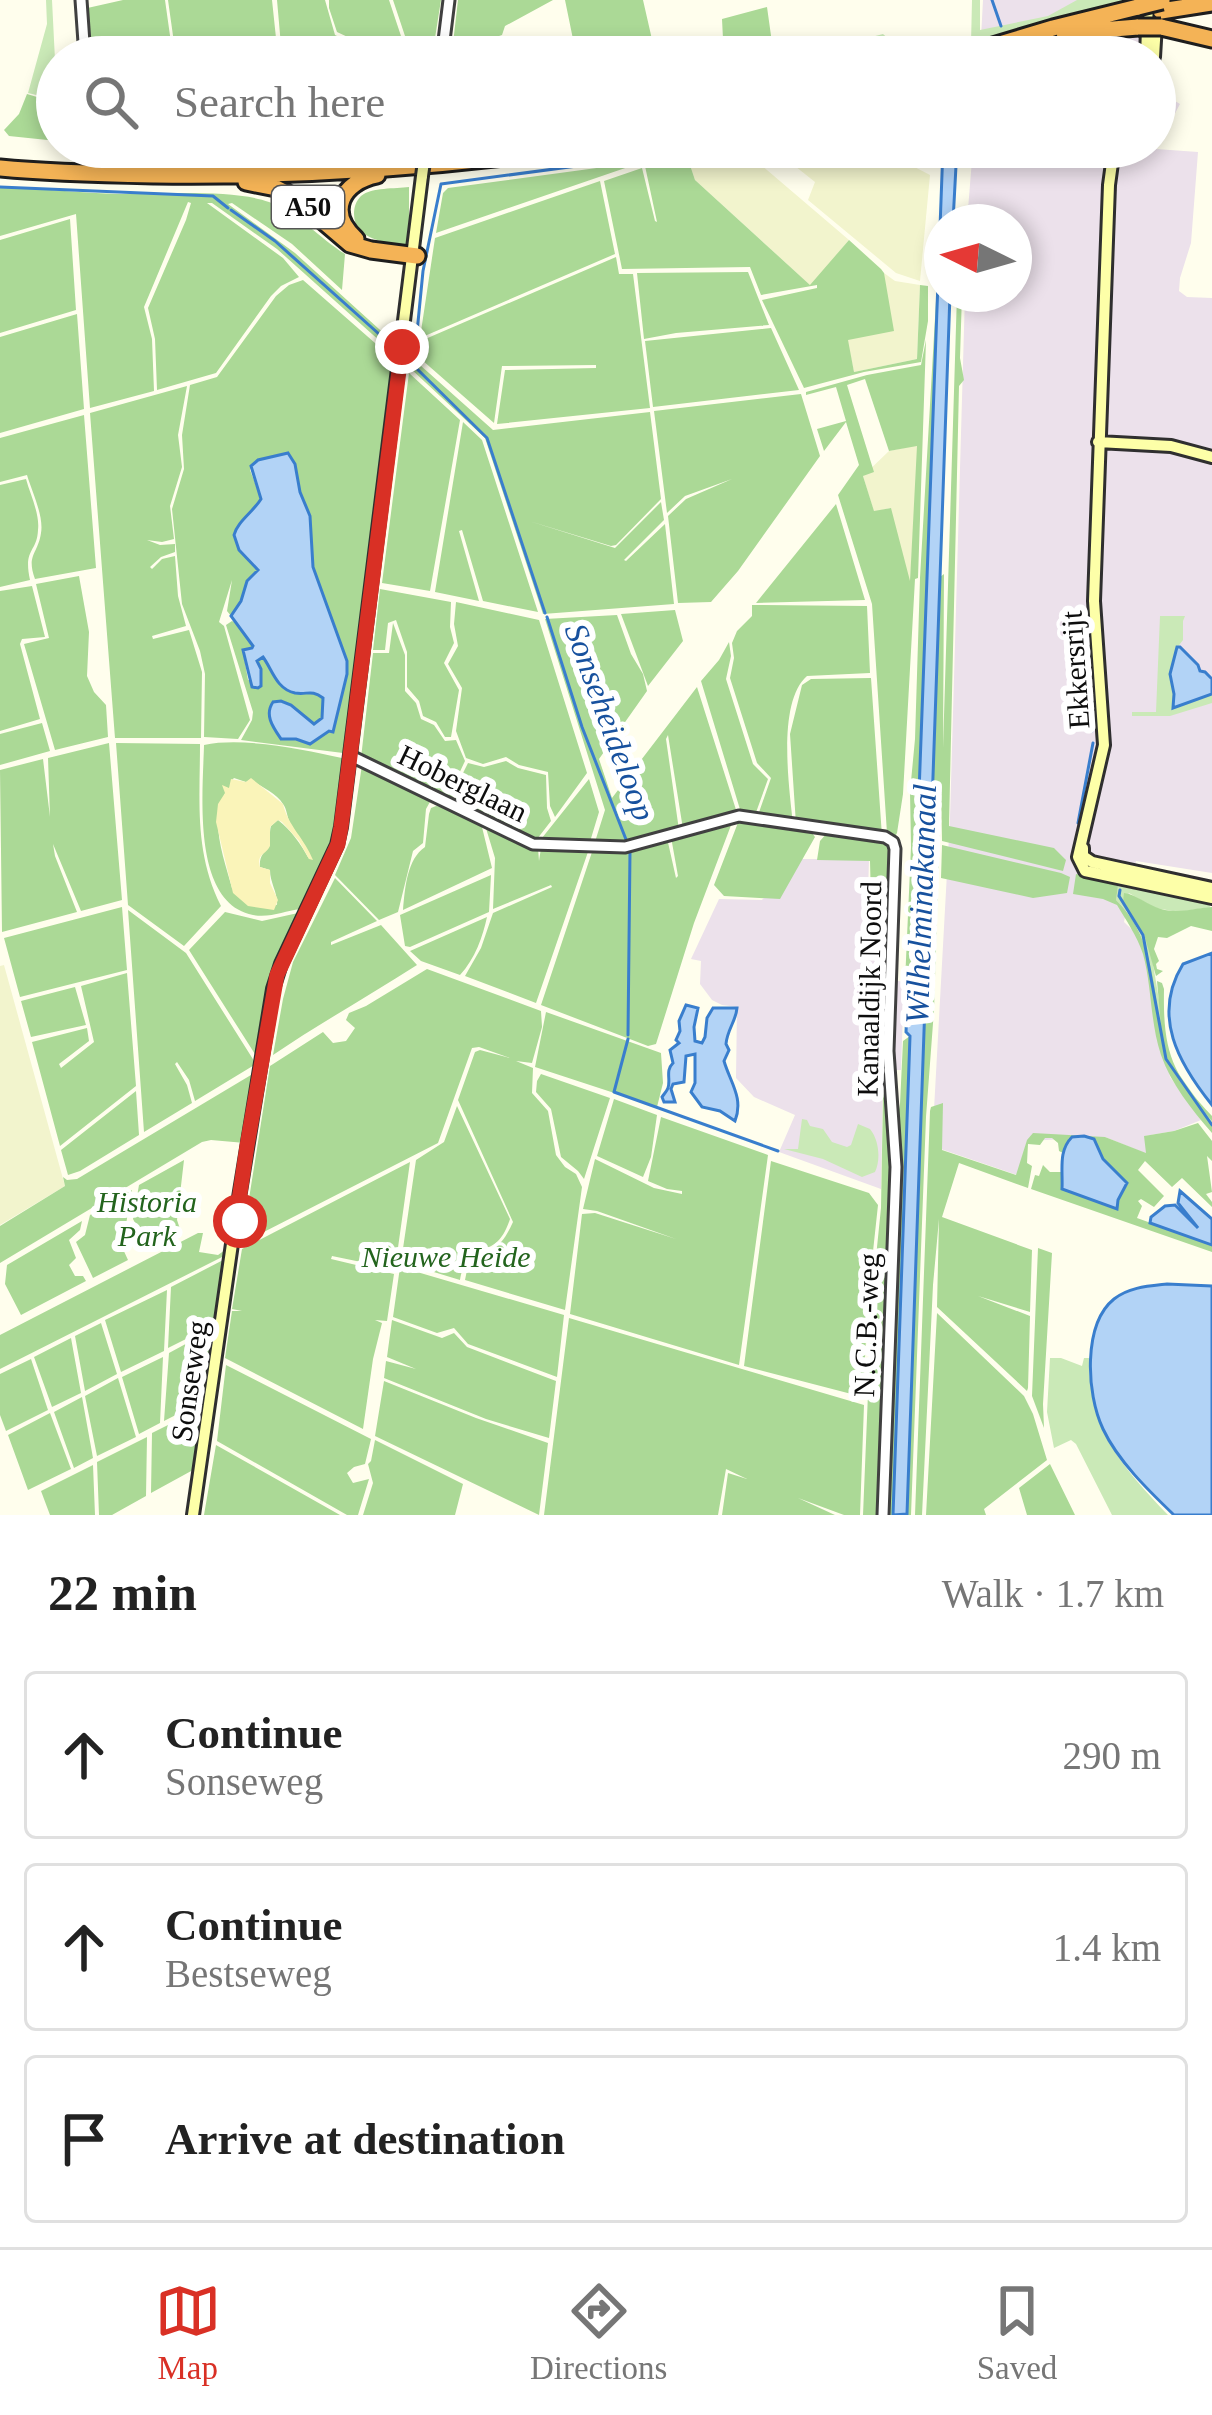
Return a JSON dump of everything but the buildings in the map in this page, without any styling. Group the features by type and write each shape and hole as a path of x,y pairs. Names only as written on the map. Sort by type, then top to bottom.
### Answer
{"highway":[{"path":"1035,36 1107,14 1212,3"},
{"path":"1052,36 1151,8 1212,39"},
{"name":"A50","path":"0,164 36,165"},
{"name":"A50","path":"0,164 36,166"},
{"name":"A50","path":"71,168 196,175 366,168"},
{"name":"A50","path":"403,168 358,180 347,190 340,208 344,226 356,239 415,256"},
{"name":"A50","path":"196,175 275,188 304,203 350,244 415,256"}],"main road":[{"name":"Sonseweg","path":"194,1515 277,975 338,844 425,168"},
{"name":"Ekkersrijt","path":"1084,838 1103,745 1095,627 1094,484 1104,168"},
{"path":"1098,441 1212,453"},
{"path":"1084,838 1083,856 1088,861 1212,888"},
{"path":"1084,838 1078,857 1084,871 1212,898"}],"street":[{"path":"81,0 84,36"},
{"path":"442,36 446,0"},
{"name":"Hoberglaan","path":"351,756 533,844 625,847 739,816 893,842"},
{"name":"Kanaaldijk Noord","path":"893,842 888,1051 894,1136"},
{"name":"N.C.B.-weg","path":"883,1515 894,1136"}],"shaded area":[{"path":"983,0 1161,0 1157,36 981,36"},
{"path":"1176,150 1198,152 1191,243 1179,291 1187,297 1212,298 1212,873 1136,861 1124,922 1146,943 1170,1077 1201,1120 1145,1136 1147,1154 1105,1137 1027,1141 1017,1175 932,1146 950,818 964,312 1032,312 1032,204 968,204 971,168 1176,168"},
{"path":"795,859 869,859 868,895 890,897 887,979 904,982 901,1070 883,1070 881,1189 779,1152 795,1115 754,1097 736,1078 737,1007 712,1000 700,984 701,961 691,959 719,899 762,900"}],"green space":[{"path":"46,0 52,0 54,36 44,36"},
{"path":"123,0 165,0 170,36 85,36 83,9"},
{"path":"168,0 272,0 276,36 173,36"},
{"path":"277,0 325,0 337,36 280,36"},
{"path":"329,0 389,0 401,36 346,36 337,32"},
{"path":"393,0 441,0 435,36 405,36"},
{"path":"458,0 553,0 505,26 502,35 454,36"},
{"path":"565,0 643,0 651,36 572,36"},
{"path":"972,0 980,0 980,30 1048,16 1077,0 1129,0 1000,36 971,36"},
{"path":"767,7 771,36 723,36 722,19"},
{"path":"36,64 36,95 28,93"},
{"path":"27,94 36,97 36,139 9,136 4,130 19,114"},
{"path":"597,168 625,168 436,233 448,188"},
{"path":"642,168 655,221 645,168 691,168 695,180 810,285 849,240 884,273 894,331 848,340 854,372 917,359 920,285 924,286 924,312 928,312 921,362 804,388 762,300 817,285 761,295 750,267 622,269 604,181"},
{"path":"691,168 765,168 849,240 811,286 695,180"},
{"path":"797,168 916,168 930,175 920,281 896,273 808,200 815,182"},
{"path":"600,181 615,254 420,338 435,238"},
{"path":"0,186 217,194 269,202 345,254 342,290 292,244 228,204 295,253 400,348 400,354 277,249 207,203 283,258 299,277 271,296 216,373 157,390 155,339 148,308 186,220 188,202 144,307 152,339 154,391 90,408 76,214 0,236"},
{"path":"409,187 407,245 373,239 359,230 354,211 361,196"},
{"path":"70,219 76,310 0,333 0,240"},
{"path":"616,257 619,274 633,274 650,408 497,424 505,370 596,365 502,366 494,423 414,353 416,343"},
{"path":"748,272 769,325 644,339 637,273"},
{"path":"884,273 895,281 920,285 917,359 854,372 847,340"},
{"path":"303,280 391,357 399,358 335,841 279,964 258,1059 189,950 225,912 262,921 300,909 253,915 233,906 219,890 205,843 204,745 254,743 342,758 343,753 241,740 252,720 253,712 226,625 236,623 253,646 243,651 248,680 262,682 257,661 263,657 280,685 294,693 316,692 323,698 322,718 313,724 288,705 271,704 269,713 282,740 310,744 331,733 347,668 313,567 310,517 295,464 273,458 257,461 250,470 261,499 240,523 239,550 258,570 247,581 231,616 227,611 232,580 219,622 250,720 238,739 204,737 205,674 182,604 172,509 184,469 182,435 190,385 217,377 289,285","holes":["234,778 251,779 280,800 308,853 309,859 278,820 271,826 260,867 270,870 277,905 232,888 225,862 219,808"]},
{"path":"936,312 912,982 908,985 910,792"},
{"path":"956,312 961,312 964,380 959,386 949,826 1054,848 1066,860 1063,871 942,841 941,783 911,1515 906,1515 940,577 944,574 943,748"},
{"path":"77,314 84,409 0,433 0,337"},
{"path":"771,328 799,390 653,407 645,341"},
{"path":"926,340 918,578 903,794 893,840 887,833 872,604 838,495 859,465 846,422 824,451 817,429 846,421 836,387 806,392 921,365","holes":["865,379 889,451 917,446 910,581 891,508 874,511 863,476 874,472 847,385"]},
{"path":"411,357 493,430 650,412 661,499 616,545 529,521 615,548 661,502 664,520 624,560 665,524 674,604 543,614 485,438 410,368"},
{"path":"409,373 460,420 430,591 382,583"},
{"path":"187,386 178,435 182,467 170,506 174,539 147,540 175,544 175,552 150,567 175,556 186,626 152,636 189,630 202,672 201,738 115,738 90,413"},
{"path":"801,394 820,456 711,602 678,603 668,516 686,499 732,479 685,496 667,513 654,411"},
{"path":"84,415 96,568 35,579 32,559 41,533 39,512 27,475 0,482 0,438"},
{"path":"463,422 482,440 538,612 483,601 462,530 479,601 435,592"},
{"path":"918,445 910,585 890,508 874,512 863,476 889,451"},
{"path":"26,479 38,524 28,562 30,580 0,587 0,485"},
{"path":"836,504 865,600 756,603"},
{"path":"79,576 89,632 87,676 106,705 108,737 55,750 24,644 49,638 36,584"},
{"path":"32,586 45,637 22,639 20,644 40,719 0,731 0,591"},
{"path":"380,589 451,602 454,643 444,663 459,690 451,737 445,737 436,722 423,716 419,701 407,687 407,652 396,620 388,623 385,650 373,650"},
{"path":"456,602 539,620 587,773 555,817 548,772 506,757 483,764 466,758 456,731 462,688 448,664 458,646"},
{"path":"752,605 867,606 870,673 807,676 792,705 787,746 793,824 757,818 771,778 757,763 730,678 732,643 752,616"},
{"path":"675,610 683,641 648,686 621,614"},
{"path":"617,615 647,691 599,759 612,798 697,687 738,816 683,829 668,735 679,830 627,845 594,845 605,810 545,619"},
{"path":"1160,616 1185,616 1183,640 1172,664 1174,708 1212,694 1212,703 1170,716 1132,716 1132,712 1156,712"},
{"path":"393,623 405,655 405,691 421,719 434,725 445,741 456,740 465,761 452,804 361,758 373,653 389,653"},
{"path":"729,642 726,679 753,764 768,779 754,818 742,816 701,681"},
{"path":"871,678 882,836 796,824 790,734 802,685 811,679"},
{"path":"42,723 50,751 0,765 0,734"},
{"path":"109,743 122,900 81,911 53,844 77,912 2,932 0,770 43,759 50,817 48,758"},
{"path":"116,743 200,744 202,846 221,906 184,946 128,905"},
{"path":"506,761 546,775 551,821 534,843 454,805 468,763 484,767"},
{"path":"362,765 431,800 423,843 413,851 398,912 379,920 335,875 351,838"},
{"path":"589,779 599,812 589,845 538,843"},
{"path":"436,806 481,823 492,868 403,910 408,875 425,847 429,814"},
{"path":"733,820 656,1044 648,1046 541,1005 593,849 667,838 676,878 671,837"},
{"path":"739,820 810,830 815,837 780,899 724,896 714,885"},
{"path":"485,825 538,848 539,861 541,848 589,849 536,1003 465,976 493,913 552,887 493,909 495,858"},
{"path":"827,833 884,839 893,846 889,956 885,956 886,932 880,931 881,902 871,901 870,861 817,860 820,841"},
{"path":"942,845 1061,873 1070,877 1067,893 1033,898 941,878"},
{"path":"1076,874 1118,886 1116,900 1146,950 1163,1048 1157,981 1164,989 1172,1058 1212,1116 1212,1121 1190,1095 1212,1125 1212,1133 1176,1086 1161,1055 1146,966 1135,935 1117,905 1073,894"},
{"path":"1089,874 1209,902 1210,907 1179,912 1155,908 1129,893 1123,899 1151,952 1169,1060 1212,1125 1169,1063 1140,934 1116,900 1118,886 1178,897"},
{"path":"491,875 489,912 405,946 400,915"},
{"path":"335,878 377,921 331,945 381,925 417,965 273,1055 293,962"},
{"path":"1124,893 1168,910 1212,907 1212,931 1191,926 1167,938 1158,937 1156,964 1163,971 1156,976 1144,934 1123,901"},
{"path":"122,907 127,970 20,997 4,938"},
{"path":"128,910 186,953 256,1064 195,1101 177,1062 192,1103 144,1132"},
{"path":"487,917 478,947 460,975 421,961 410,951"},
{"path":"4,965 65,1186 0,1225 0,966"},
{"path":"427,969 541,1011 542,1027 532,1063 516,1061 533,1068 532,1093 548,1111 556,1155 582,1187 565,1310 465,1280 469,1260 499,1244 513,1222 458,1100 475,1052 510,1058 479,1047 472,1048 438,1143 242,1243 270,1066 323,1032 333,1043 346,1041 355,1028 346,1020 349,1013"},
{"path":"127,973 136,1086 60,1146 32,1042 87,1028 89,1041 59,1064 61,1068 94,1042 81,986"},
{"path":"75,987 86,1025 31,1037 21,1001"},
{"path":"546,1012 661,1053 663,1083 657,1107 535,1067"},
{"path":"910,1036 893,1515 886,1515 896,1126 903,1041"},
{"path":"256,1072 245,1143 202,1142 0,1263 0,1226 65,1186 63,1177 77,1179"},
{"path":"541,1074 610,1098 584,1179 561,1157 551,1109 536,1092"},
{"path":"136,1091 139,1135 68,1175 61,1150"},
{"path":"883,1094 888,1099 894,1154 881,1515 863,1515 872,1296 881,1208"},
{"path":"614,1099 657,1115 643,1177 597,1156"},
{"path":"943,1103 942,1150 1016,1175 1027,1140 1033,1133 1105,1137 1146,1153 1144,1136 1198,1123 1212,1141 1212,1161 1207,1156 1212,1192 1206,1194 1212,1207 1182,1178 1172,1187 1145,1161 1138,1170 1164,1196 1154,1207 1138,1201 1142,1206 1137,1218 1212,1245 1212,1252 1031,1189 1043,1165 1050,1172 1063,1172 1063,1190 1117,1209 1128,1184 1103,1159 1091,1137 1069,1138 1063,1153 1052,1138 1040,1145 1028,1144 1027,1163 1032,1166 1028,1188 959,1163 942,1217 1032,1250 1030,1312 978,1296 1030,1316 1028,1388 937,1307 939,1219 922,1515 915,1515 930,1111"},
{"name":"Nieuwe Heide","path":"457,1106 510,1219 499,1240 465,1260 460,1280 401,1262 416,1160 444,1142"},
{"path":"661,1117 768,1155 739,1365 570,1314 582,1214 595,1213 676,1239 583,1209 595,1159 654,1188 682,1194 648,1181"},
{"path":"802,1119 823,1129 832,1142 847,1147 858,1124 870,1129 878,1150 875,1172 862,1177 823,1159 784,1149 798,1149"},
{"name":"Historia Park","path":"184,1160 177,1220 181,1232 149,1249 133,1219 139,1185"},
{"path":"771,1161 869,1193 878,1205 863,1397 744,1366"},
{"path":"410,1162 395,1269 331,1259 394,1274 387,1321 375,1320 382,1323 363,1429 225,1358 232,1311 242,1311 232,1309 242,1249"},
{"path":"132,1190 122,1247 128,1260 93,1278 76,1242 85,1235 90,1215"},
{"path":"82,1221 69,1240 76,1258 69,1265 75,1276 86,1281 21,1315 5,1284 7,1265"},
{"path":"203,1233 199,1252 218,1255 225,1250 225,1237 230,1253 0,1369 0,1335"},
{"path":"1038,1248 1052,1253 1044,1428 1032,1396"},
{"path":"227,1258 218,1323 168,1348 171,1287"},
{"path":"400,1267 564,1315 557,1377 468,1344 454,1328 437,1333 393,1317"},
{"path":"167,1290 164,1351 121,1372 105,1320"},
{"path":"937,1313 1024,1396 1047,1460 984,1509 986,1515 926,1515"},
{"path":"569,1318 864,1405 860,1515 844,1515 798,1498 835,1515 722,1515 728,1473 747,1479 726,1469 718,1515 544,1515"},
{"path":"392,1320 442,1338 454,1333 467,1347 556,1381 549,1438 486,1419 384,1378 386,1361 416,1369 387,1357"},
{"path":"101,1323 117,1374 85,1391 75,1336"},
{"path":"217,1327 207,1399 164,1421 169,1353"},
{"path":"71,1338 81,1393 52,1407 34,1357"},
{"path":"163,1357 160,1423 139,1434 122,1377"},
{"path":"1050,1358 1082,1366 1084,1358 1089,1358 1101,1426 1123,1463 1168,1515 1112,1515 1076,1444 1071,1440 1054,1448 1047,1412"},
{"path":"31,1359 48,1410 6,1431 0,1415 0,1374"},
{"path":"226,1365 371,1439 365,1464 347,1473 353,1483 369,1479 358,1515 347,1515 217,1441"},
{"path":"118,1378 136,1437 97,1456 85,1396"},
{"path":"384,1381 548,1443 539,1515 375,1436"},
{"path":"82,1397 93,1458 74,1468 54,1412"},
{"path":"202,1408 193,1470 151,1493 152,1433"},
{"path":"50,1413 71,1469 28,1490 8,1435"},
{"path":"147,1437 146,1496 112,1515 99,1515 97,1462"},
{"path":"375,1440 463,1484 455,1515 363,1515 373,1483 368,1464"},
{"path":"216,1445 340,1515 204,1515"},
{"path":"1050,1464 1075,1515 1027,1515 1019,1488"},
{"path":"93,1465 95,1515 50,1515 41,1491"}],"sand":[{"path":"251,778 283,804 313,860 282,822 270,827 270,846 259,863 270,870 278,900 274,910 248,906 233,893 216,822 225,793 222,785 229,788 231,779 246,782"}],"water":[{"path":"942,168 956,168 954,204 941,204"},
{"name":"Wilhelminakanaal","path":"937,312 949,312 907,1514 893,1515 908,985 912,981"},
{"path":"288,453 310,516 313,567 347,661 333,732 310,744 281,739 271,721 270,707 281,701 314,724 322,718 323,698 283,687 263,657 257,661 261,686 252,687 243,650 253,646 231,616 247,581 258,570 239,550 234,535 261,499 251,466"},
{"path":"1177,647 1212,679 1212,694 1173,708 1170,674"},
{"path":"1212,953 1212,1105 1180,1056 1169,1021 1169,1002 1183,964"},
{"path":"686,1005 698,1008 695,1041 702,1043 713,1008 737,1008 724,1061 737,1097 735,1121 702,1107 691,1092 695,1054 686,1056 684,1082 673,1084 675,1102 664,1102 673,1063 670,1050 679,1043 679,1021"},
{"path":"1072,1137 1094,1139 1103,1159 1127,1183 1117,1209 1062,1189 1065,1148"},
{"path":"1180,1191 1212,1219 1212,1245 1150,1223 1165,1206 1175,1205 1198,1228 1178,1203"},
{"path":"1167,1284 1212,1286 1212,1515 1174,1515 1154,1496 1109,1441 1093,1397 1092,1342 1104,1310 1126,1292"}],"waterway":[{"path":"992,0 1001,26"},
{"path":"415,353 423,271 441,184 562,168"},
{"name":"Sonseheideloop","path":"0,187 213,196 228,208"},
{"name":"Sonseheideloop","path":"231,210 275,241 398,351"},
{"name":"Sonseheideloop","path":"412,364 487,438 545,613"},
{"path":"1083,607 1092,731"},
{"name":"Sonseheideloop","path":"547,617 582,727 627,842"},
{"path":"1078,823 1093,743"},
{"name":"Sonseheideloop","path":"628,1035 630,851"},
{"path":"1120,890 1119,896 1143,935 1166,1059 1212,1125"},
{"name":"Sonseheideloop","path":"628,1039 614,1092 778,1151"}],"route":[{"path":"240,1221 247,1146 277,975 338,844 402,347"}]}
